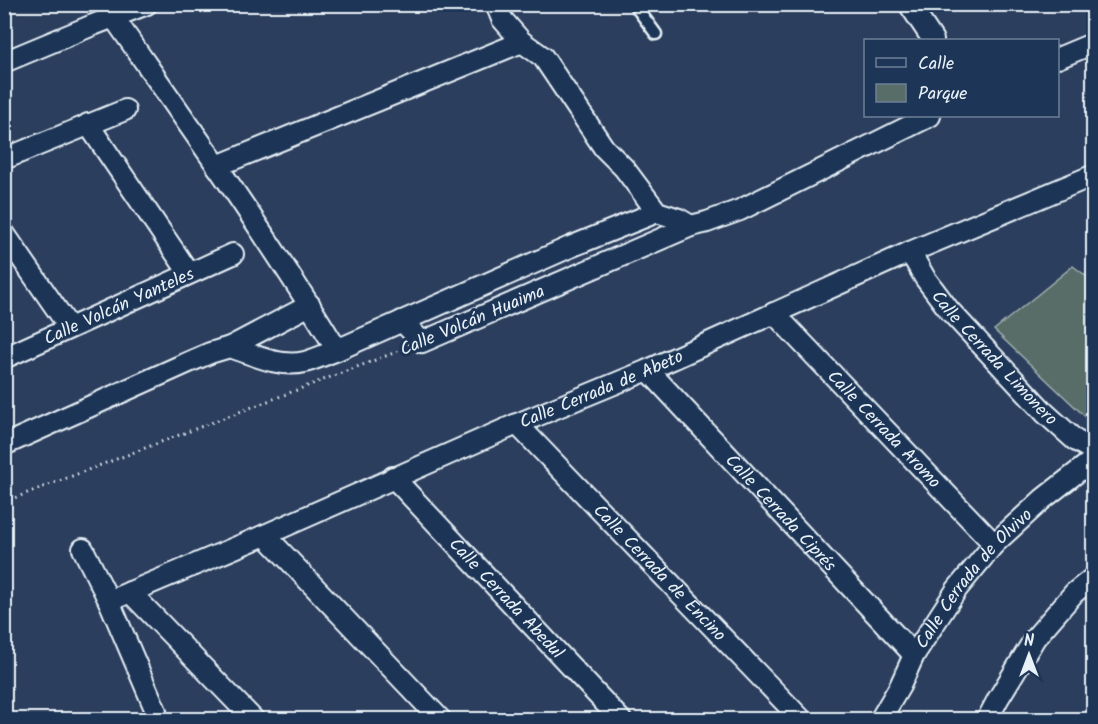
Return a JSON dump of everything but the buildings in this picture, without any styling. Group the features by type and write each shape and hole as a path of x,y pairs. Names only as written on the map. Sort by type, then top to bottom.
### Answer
{"street":[{"path":"4,62 147,4"},
{"path":"496,4 502,19 522,42 543,57 603,148 624,168 657,212 679,219 691,226"},
{"path":"909,4 932,39"},
{"path":"114,18 217,166 310,305 337,350"},
{"path":"217,166 522,42"},
{"path":"1059,58 1094,43"},
{"path":"4,159 124,110"},
{"name":"Calle Volcán Huaima","path":"422,342 691,226 740,210 928,117"},
{"path":"88,124 189,273"},
{"name":"Calle Cerrada de Abeto","path":"109,601 265,535 517,423 648,370 910,252 1094,175"},
{"path":"230,347 267,360 289,364 304,362 337,350 570,247 657,212"},
{"path":"4,233 69,327"},
{"name":"Calle Cerrada Limonero","path":"910,252 925,278 949,310 1045,413 1075,440 1094,451"},
{"name":"Calle Volcán Yanteles","path":"4,358 233,254"},
{"path":"4,446 180,366 230,347 310,305"},
{"name":"Calle Cerrada Aromo","path":"774,313 994,544"},
{"path":"402,321 422,342"},
{"name":"Calle Cerrada Ciprés","path":"648,370 914,655"},
{"name":"Calle Cerrada de Encino","path":"517,423 802,720"},
{"name":"Calle Cerrada de Olvivo","path":"880,720 900,686 914,655 957,589 994,544 1043,499 1094,459"},
{"name":"Calle Cerrada Abedul","path":"393,477 621,720"},
{"path":"265,535 441,720"},
{"path":"83,549 109,601 156,711 157,720"},
{"path":"987,720 1035,638 1074,593 1094,577"},
{"path":"130,592 254,720"}],"lane":[{"path":"634,4 656,34"}],"path":[{"name":"Calle Volcán Huaima","path":"4,502 422,342"}],"green space":[{"path":"1073,266 1093,281 1093,424 994,330"}]}
